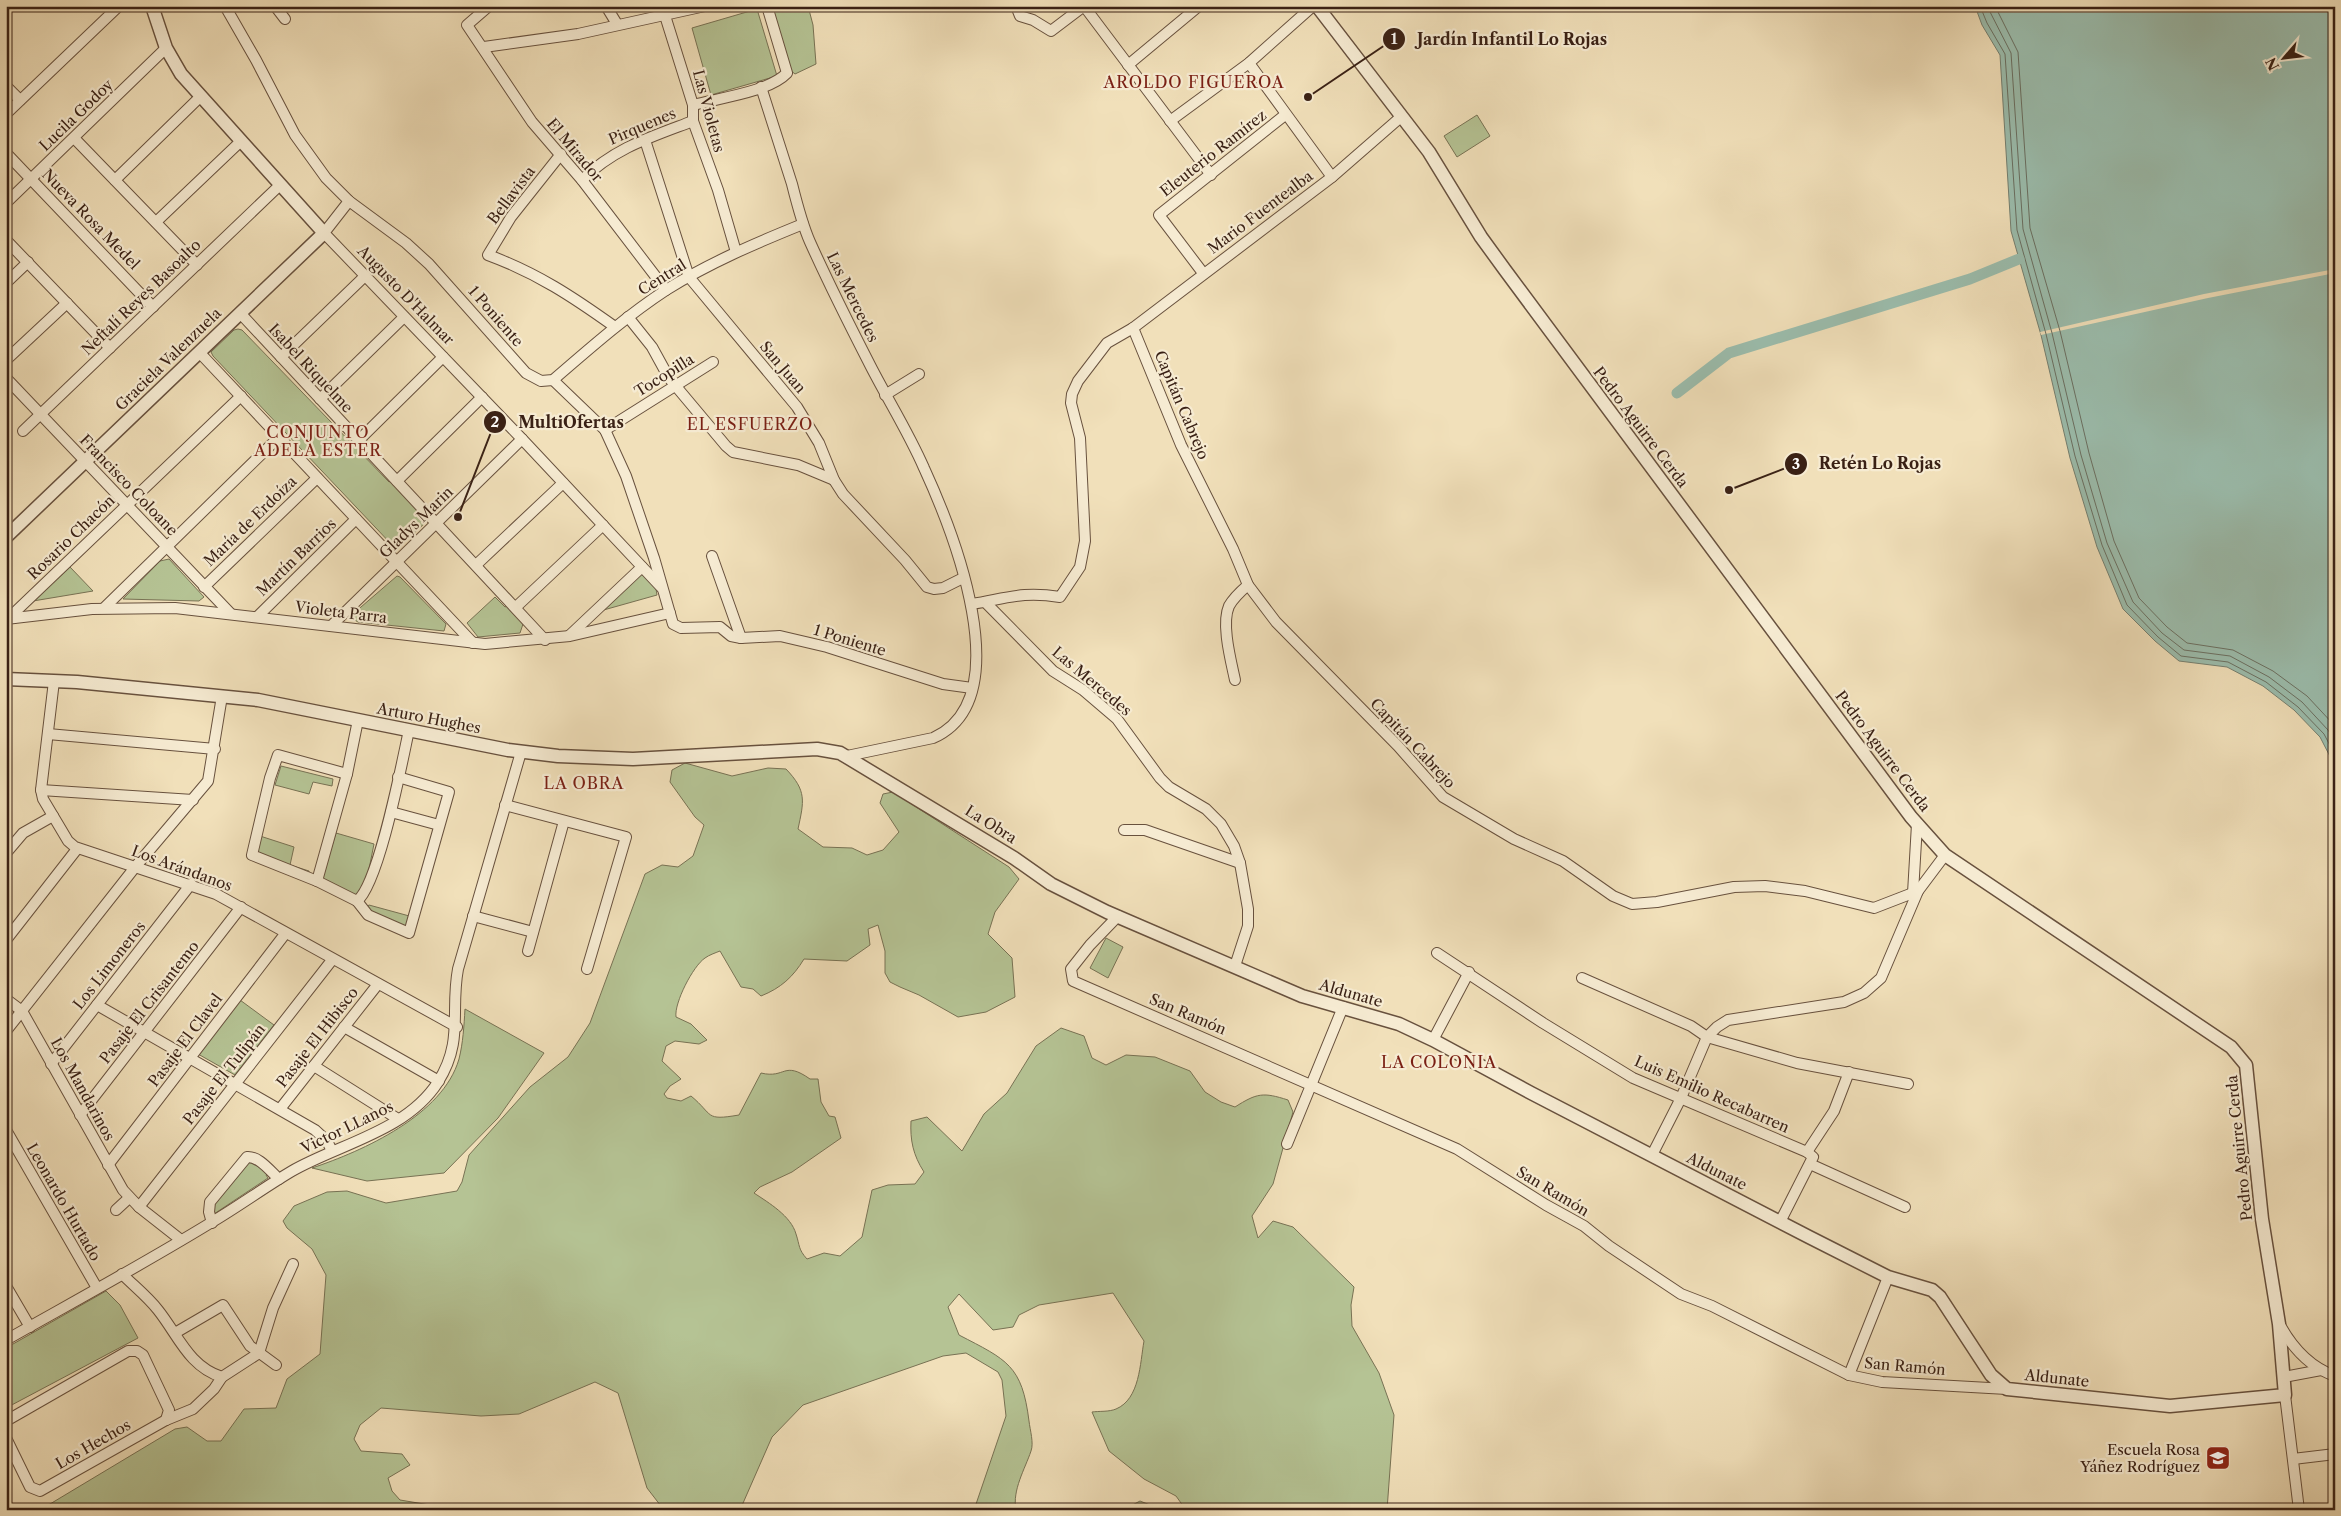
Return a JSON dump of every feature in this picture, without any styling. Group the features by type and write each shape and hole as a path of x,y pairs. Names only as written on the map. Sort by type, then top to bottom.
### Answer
{"street":[{"path":"6,10 10,6"},
{"path":"6,114 119,6"},
{"name":"Augusto D'Halmar","path":"152,6 166,48 181,74 200,97 324,233 564,483 662,589"},
{"name":"1 Poniente","path":"225,6 303,149 349,201 418,253 483,322 507,353 526,372 541,381 553,380"},
{"path":"276,6 285,19"},
{"name":"El Mirador","path":"489,6 467,25 484,47 532,122 582,180 666,290"},
{"path":"606,6 617,24"},
{"path":"484,47 548,39 617,24 663,10 705,6"},
{"path":"761,87 781,78 787,73 766,6"},
{"path":"1018,11 1051,31 1084,6 1211,175"},
{"path":"1128,65 1199,6"},
{"path":"1170,121 1249,63 1313,6"},
{"name":"Pedro Aguirre Cerda","path":"1317,6 1429,152 1481,236 1505,270 1917,824 1945,855 2231,1047 2246,1065 2262,1219 2279,1324 2298,1510"},
{"name":"Las Violetas","path":"663,10 693,105 693,120 736,252"},
{"name":"Lucila Godoy","path":"6,203 166,48"},
{"path":"1249,63 1285,115 1332,177"},
{"path":"6,86 20,100"},
{"name":"Pirquenes","path":"693,105 761,87"},
{"name":"Las Mercedes","path":"761,87 803,224 885,394 924,466 938,499 972,604 976,660 968,703 959,718 945,732 912,743 847,756"},
{"path":"115,180 200,97"},
{"name":"Eleuterio Ramírez","path":"1203,274 1159,215 1285,115"},
{"name":"Mario Fuentealba","path":"986,602 1009,595 1028,594 1060,597 1080,566 1085,540 1080,438 1071,404 1072,394 1078,381 1107,343 1133,328 1332,177 1402,116"},
{"name":"Pirquenes","path":"582,180 610,156 693,120"},
{"path":"74,138 197,265"},
{"name":"San Juan","path":"645,140 689,276 797,407 819,443 834,480 854,507 928,587 934,589 943,588 963,578"},
{"path":"156,222 240,142"},
{"name":"Nueva Rosa Medel","path":"6,153 153,307"},
{"name":"Bellavista","path":"561,154 511,217 488,255 537,275 568,293 614,327"},
{"name":"Neftalí Reyes Basoalto","path":"23,431 280,185"},
{"name":"Graciela Valenzuela","path":"6,537 324,233 349,201"},
{"name":"Central","path":"553,380 614,327 666,290 736,252 803,224"},
{"path":"6,240 110,348"},
{"path":"6,282 28,262"},
{"path":"281,357 365,276"},
{"path":"6,360 67,303"},
{"name":"Isabel Riquelme","path":"240,314 545,640"},
{"path":"320,399 404,317"},
{"path":"628,317 644,335 669,378 733,452 798,465 834,480"},
{"name":"Capitán Cabrejo","path":"1133,328 1181,445 1233,549 1248,585 1276,622 1398,746 1443,798 1514,839 1563,861 1614,896 1632,904 1657,902 1734,887 1765,886 1805,891 1874,908 1916,892"},
{"path":"199,352 473,644"},
{"path":"359,440 443,357"},
{"name":"Tocopilla","path":"605,430 713,362"},
{"path":"885,394 919,374"},
{"name":"Francisco Coloane","path":"6,378 230,613"},
{"path":"553,380 605,430 626,476 673,624 681,628 720,627 735,620"},
{"name":"Rosario Chacón","path":"10,615 241,396"},
{"path":"397,481 482,397"},
{"path":"104,608 279,437"},
{"name":"Gladys Marin","path":"331,626 522,439"},
{"name":"María de Erdoíza","path":"204,586 317,478"},
{"path":"476,565 564,483"},
{"name":"Martín Barrios","path":"257,617 356,520"},
{"path":"516,607 603,525"},
{"path":"712,556 740,638 731,636 720,627"},
{"path":"570,636 642,567"},
{"path":"1235,680 1226,635 1228,607 1236,595 1248,585"},
{"path":"972,604 986,602"},
{"name":"Las Mercedes","path":"986,602 1053,671 1083,690 1117,719 1160,778 1169,787 1214,816 1227,833 1240,863 1248,926 1235,966"},
{"name":"Violeta Parra","path":"10,615 104,608 175,608 230,613 473,644 496,644 570,636 670,613"},
{"name":"1 Poniente","path":"740,638 780,636 808,642 902,673 943,684 972,688"},
{"name":"Arturo Hughes","path":"6,680 54,681 258,700 521,752 580,758 633,759 817,749 847,756"},
{"path":"6,940 77,849 68,841 53,816 41,790 54,681"},
{"path":"6,1031 136,866 208,782 215,749 222,696"},
{"path":"317,881 347,774 358,720"},
{"path":"357,901 367,890 391,812 409,730"},
{"path":"48,734 215,749"},
{"name":"Victor LLanos","path":"6,1340 212,1223 279,1179 372,1134 398,1119 421,1102 439,1081 449,1060 457,1027 457,977 521,752"},
{"path":"347,774 278,755 270,778 252,855 317,881 357,901 368,915 409,933 449,792 398,777"},
{"name":"La Obra","path":"847,756 1014,858 1051,884 1118,916"},
{"path":"41,790 193,800"},
{"path":"505,805 626,837 587,969"},
{"path":"391,812 439,825"},
{"path":"6,853 23,833 53,816"},
{"path":"528,951 564,821"},
{"path":"1916,892 1917,824"},
{"path":"1124,830 1145,830 1240,863"},
{"name":"Los Arándanos","path":"77,849 191,884 241,907 285,934 457,1027"},
{"path":"1652,1155 1681,1098 1707,1037 1717,1026 1728,1020 1844,1002 1864,993 1881,978 1916,892 1945,855"},
{"name":"Los Limoneros","path":"51,1064 191,884"},
{"name":"Pasaje El Crisantemo","path":"80,1116 241,907"},
{"path":"474,916 533,932"},
{"name":"Aldunate","path":"1118,916 1235,966 1252,976 1302,996 1399,1024 1433,1040 1531,1094 1888,1277 1932,1290 1940,1297 1991,1375 2007,1389 2170,1406 2286,1395"},
{"name":"San Ramón","path":"1118,916 1090,945 1071,969 1073,981 1457,1149 1546,1205 1584,1226 1609,1246 1681,1294 1712,1306 1849,1376 1882,1382 2007,1389"},
{"name":"Pasaje El Clavel","path":"108,1165 285,934"},
{"name":"Luis Emilio Recabarren","path":"1437,953 1469,972 1542,1023 1633,1078 1806,1152"},
{"name":"Pasaje El Tulipán","path":"140,1207 332,960"},
{"path":"1433,1040 1469,972"},
{"path":"1582,978 1691,1026 1707,1037 1797,1063 1908,1084"},
{"name":"Pasaje El Hibisco","path":"280,1109 378,984"},
{"name":"Los Mandarinos","path":"6,999 22,1011 108,1165 130,1198 181,1240"},
{"path":"97,1005 280,1109 321,1135 332,1152"},
{"path":"1287,1144 1343,1007"},
{"path":"344,1027 439,1081"},
{"path":"314,1066 398,1119"},
{"path":"1780,1222 1813,1156 1806,1152 1834,1110 1849,1072"},
{"name":"Leonardo Hurtado","path":"6,1130 97,1288"},
{"path":"212,1223 209,1212 210,1202 247,1156 258,1160 279,1179"},
{"path":"1810,1164 1905,1206"},
{"path":"116,1210 130,1198"},
{"path":"259,1353 273,1308 293,1264"},
{"path":"122,1274 156,1308 193,1361 204,1370 222,1377"},
{"path":"1849,1376 1888,1277"},
{"path":"6,1286 30,1327"},
{"path":"175,1333 224,1305 250,1346 276,1365"},
{"path":"2279,1324 2293,1346 2321,1370 2335,1376"},
{"path":"6,1421 128,1352 137,1351 142,1355 169,1410 166,1420"},
{"name":"Los Hechos","path":"6,1438 30,1487 35,1491 40,1491 166,1420 192,1409 214,1389 222,1377 259,1353"},
{"path":"2284,1376 2321,1370"},
{"path":"2293,1459 2335,1454"}],"green space":[{"path":"771,6 808,6 813,25 816,64 795,74 790,70"},
{"path":"757,9 777,76 711,95 692,28"},
{"path":"1477,115 1490,136 1457,157 1444,136"},
{"path":"234,330 242,330 389,482 392,480 427,515 426,522 399,547 393,546 213,356 211,352"},
{"path":"169,559 204,597 199,601 123,599 160,561"},
{"path":"70,567 93,591 33,601"},
{"path":"643,572 656,589 657,595 600,611"},
{"path":"397,576 446,624 444,631 358,622 353,619 354,613"},
{"path":"495,597 505,607 507,606 523,624 520,633 478,637 467,623"},
{"path":"685,763 732,776 768,768 786,769 801,790 802,811 798,829 823,847 852,848 867,855 883,850 899,832 880,803 883,794 893,792 1009,867 1019,879 995,912 988,934 1012,958 1015,997 986,1012 958,1017 919,995 890,982 885,973 885,951 878,925 868,929 870,945 847,961 804,959 786,981 761,996 753,989 741,987 720,951 700,962 690,976 681,994 676,1017 691,1024 707,1040 699,1044 675,1041 666,1046 662,1061 681,1079 670,1086 664,1094 667,1098 681,1101 691,1096 714,1117 739,1115 761,1073 775,1074 789,1070 810,1079 818,1079 821,1102 829,1116 835,1117 841,1138 792,1172 760,1187 754,1193 779,1210 789,1221 804,1256 807,1259 824,1253 840,1256 862,1237 872,1190 888,1185 915,1184 924,1172 917,1160 913,1147 911,1121 927,1117 962,1151 984,1114 1007,1093 1036,1046 1061,1028 1084,1036 1092,1058 1106,1065 1126,1055 1155,1057 1190,1071 1205,1092 1221,1102 1235,1107 1260,1095 1288,1100 1293,1112 1273,1184 1252,1216 1258,1238 1273,1221 1293,1227 1354,1287 1351,1305 1352,1326 1379,1373 1394,1415 1387,1510 1186,1510 1176,1496 1144,1479 1109,1451 1092,1412 1113,1410 1124,1404 1134,1389 1140,1370 1144,1341 1113,1293 1039,1305 1019,1315 1013,1327 993,1330 959,1294 948,1307 959,1335 1000,1358 1009,1366 1022,1387 1032,1444 1017,1487 1016,1510 974,1510 1006,1416 1002,1380 998,1372 966,1353 943,1356 803,1405 772,1437 740,1510 664,1510 647,1488 618,1393 595,1382 519,1414 481,1416 381,1408 360,1425 354,1439 361,1451 402,1454 410,1465 388,1478 392,1491 400,1500 430,1505 434,1510 40,1510 175,1429 187,1427 207,1441 221,1441 244,1409 276,1408 287,1379 320,1354 326,1275 312,1249 287,1228 283,1221 294,1206 327,1192 347,1191 386,1203 457,1191 462,1182 469,1155 530,1087 568,1057 590,1023 645,874 662,865 678,867 693,856 704,825 695,817 670,782 672,770"},
{"path":"281,766 333,779 332,786 313,782 309,794 275,785"},
{"path":"336,833 374,844 365,889 358,897 324,882 323,875"},
{"path":"260,836 294,847 290,865 309,871 310,881 255,854"},
{"path":"369,905 413,917 410,932 365,908"},
{"path":"1106,938 1123,947 1108,978 1090,968"},
{"path":"240,1000 274,1025 235,1075 198,1054"},
{"path":"465,1009 544,1053 498,1118 444,1173 367,1181 312,1168 377,1141 419,1114 436,1097 450,1079 459,1059"},
{"path":"249,1162 269,1172 266,1175 268,1178 214,1214 212,1205"},
{"path":"106,1291 120,1305 138,1338 6,1408 6,1348"},
{"path":"1140,1501 1160,1509 1161,1510 1123,1510"}],"water":[{"path":"1975,6 2335,6 2335,766 2320,737 2294,710 2263,686 2227,667 2179,661 2155,641 2123,609 2097,547 2070,458 2041,335 2011,231 2000,55 1982,25"}],"pier":[{"path":"2335,269 2335,273 2208,298 2041,335 2040,332 2204,294"}],"waterway":[{"path":"1677,393 1729,353 1970,279 2019,259"}],"place":[{"name":"Jardín Infantil Lo Rojas","path":"1308,97"},
{"name":"Retén Lo Rojas","path":"1729,490"},
{"name":"MultiOfertas","path":"458,517"},
{"name":"Escuela Rosa Yáñez Rodríguez","path":"2218,1458"}],"district":[{"name":"AROLDO FIGUEROA","path":"1194,82"},
{"name":"EL ESFUERZO","path":"750,424"},
{"name":"CONJUNTO ADELA ESTER","path":"318,441"},
{"name":"LA OBRA","path":"584,783"},
{"name":"LA COLONIA","path":"1439,1062"}]}
